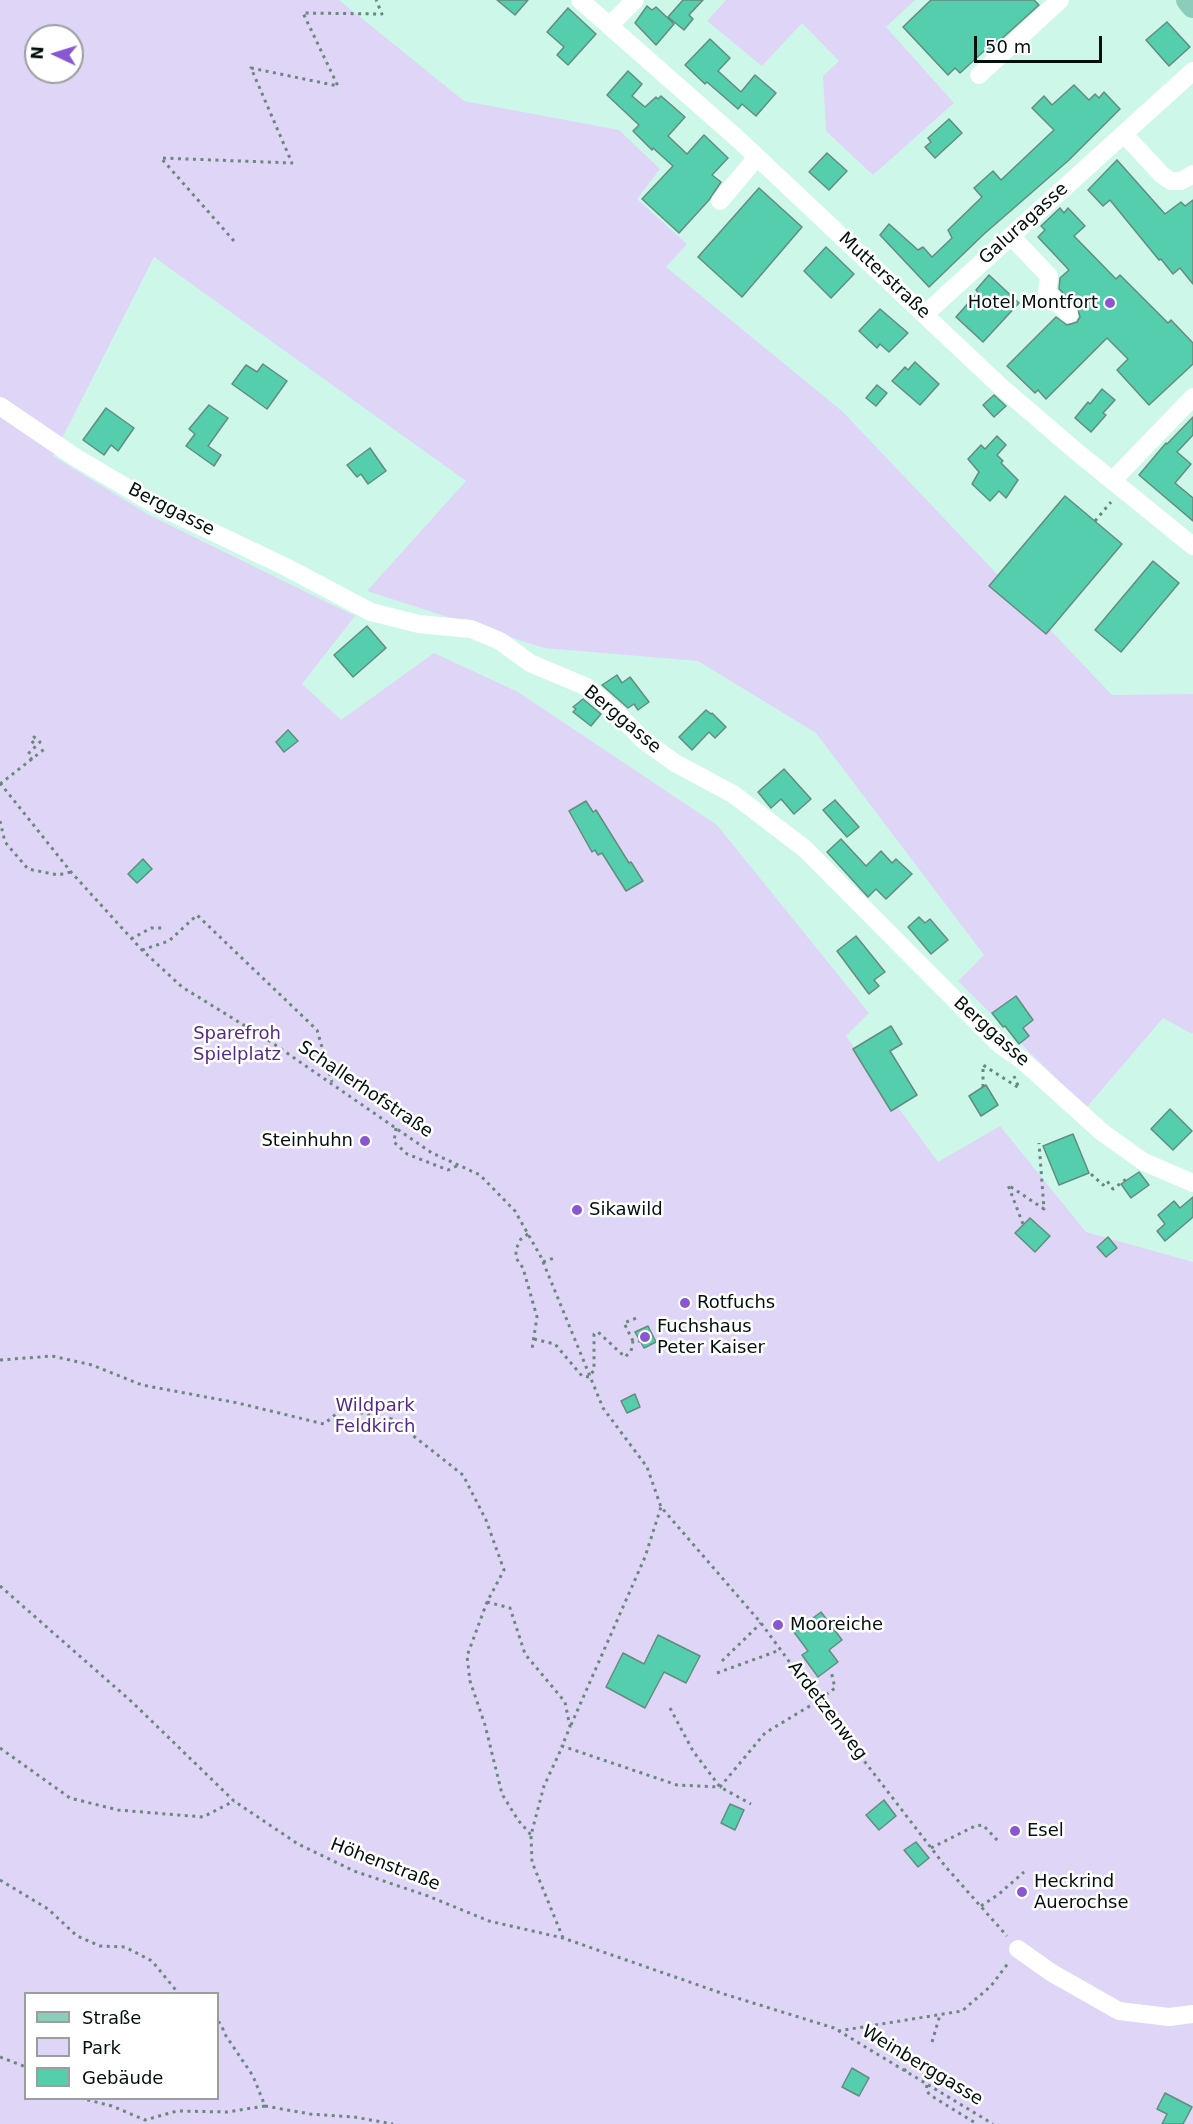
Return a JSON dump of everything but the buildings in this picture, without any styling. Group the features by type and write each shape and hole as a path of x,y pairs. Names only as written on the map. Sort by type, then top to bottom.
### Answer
{"main road":[{"path":"1188,0 1193,6"}],"street":[{"name":"Mutterstraße","path":"580,0 757,157 999,385 1193,546"},
{"path":"609,26 634,0"},
{"path":"979,75 1060,0"},
{"name":"Galuragasse","path":"925,314 1193,71"},
{"path":"1124,134 1162,175 1171,181 1181,181 1193,174"},
{"path":"720,201 757,157"},
{"path":"1011,236 1049,276 1047,293 1069,314"},
{"path":"1117,485 1193,397"},
{"name":"Berggasse","path":"0,406 75,457 156,505 286,567 371,612 419,624 471,629 500,641 530,663 587,687 643,740 675,763 733,794 804,848 999,1044 1022,1060 1103,1134 1144,1162 1193,1182"},
{"path":"1018,1949 1052,1973 1119,2011 1168,2017 1193,2013"}],"path":[{"path":"234,241 161,158 292,163 250,68 338,86 303,13 382,14 376,0"},
{"path":"1095,521 1117,485"},
{"path":"32,760 28,754 36,746"},
{"path":"0,784 47,747"},
{"name":"Schallerhofstraße","path":"0,784 71,872 131,939 182,987 333,1083 432,1153 480,1175 515,1211 543,1262 603,1408 647,1467"},
{"path":"0,821 5,842 28,869 58,875 71,872"},
{"path":"142,950 169,941 197,915 317,1030 333,1083"},
{"path":"131,939 147,930 162,928"},
{"path":"983,1087 983,1065 1019,1088 1011,1072"},
{"path":"396,1127 394,1142 407,1154 448,1170 459,1165"},
{"path":"1023,1224 1008,1185 1044,1209 1039,1143"},
{"path":"1091,1174 1104,1185 1107,1181 1113,1189 1129,1177"},
{"path":"528,1234 520,1239 516,1249 516,1258 522,1268 537,1317 532,1349"},
{"path":"543,1262 554,1258"},
{"path":"534,1339 555,1344 582,1376 589,1377 594,1370 594,1334 598,1332 625,1357 631,1351 633,1341 624,1323 639,1317"},
{"path":"633,1341 640,1341"},
{"path":"0,1360 52,1356 92,1365 142,1385 238,1403 324,1424 342,1409 392,1419 463,1475 486,1520 504,1570 487,1602 467,1656 470,1681 485,1725 502,1794 518,1820 531,1835"},
{"name":"Ardetzenweg","path":"647,1467 661,1507 761,1623 931,1848 1018,1949"},
{"path":"563,1938 532,1862 531,1835 544,1786 645,1557 661,1507"},
{"name":"Höhenstraße","path":"0,1586 132,1702 234,1801 298,1844 354,1871 428,1896 489,1921 563,1938 838,2031"},
{"path":"487,1602 510,1608 525,1654 565,1702 570,1726"},
{"path":"722,1661 761,1623"},
{"path":"717,1673 781,1650"},
{"path":"720,1787 765,1733 835,1688 831,1671"},
{"path":"670,1708 693,1751 720,1787 751,1804"},
{"path":"562,1746 677,1785 720,1787"},
{"path":"0,1748 70,1798 118,1810 203,1817 234,1801"},
{"path":"931,1848 975,1826 983,1825 999,1842"},
{"path":"981,1906 1024,1872"},
{"path":"0,1880 48,1909 77,1936 100,1946 125,1947 152,1961 177,1992"},
{"path":"838,2031 962,2011 991,1986 1018,1949"},
{"path":"932,2042 940,2015"},
{"path":"219,2022 253,2076 265,2106"},
{"name":"Weinberggasse","path":"838,2031 993,2124"},
{"path":"0,2057 24,2066"},
{"path":"904,2071 917,2064"},
{"path":"927,2085 926,2090 930,2095 977,2124"},
{"path":"88,2100 112,2106 145,2120 177,2111 227,2112 265,2106 393,2124"}],"green space":[{"path":"0,0 339,0 464,101 619,130 660,169 637,199 687,244 666,267 842,411 1112,695 1193,694 1193,1032 1192,1034 1163,1018 1086,1108 958,981 984,955 816,733 698,661 544,648 367,591 466,481 154,257 53,456 149,515 355,616 302,684 341,720 434,653 518,692 717,825 869,1013 846,1036 938,1162 1000,1126 1086,1232 1193,1262 1193,2124 0,2124"},
{"path":"726,0 915,0 886,27 954,103 873,175 826,131 823,76 839,61 802,23 762,66 707,21"}],"place":[{"name":"Hotel Montfort","path":"1110,303"},
{"name":"Steinhuhn","path":"365,1141"},
{"name":"Sikawild","path":"577,1210"},
{"name":"Rotfuchs","path":"685,1303"},
{"name":"Fuchshaus Peter Kaiser","path":"645,1337"},
{"name":"Mooreiche","path":"778,1625"},
{"name":"Esel","path":"1015,1831"},
{"name":"Heckrind Auerochse","path":"1022,1892"}],"park label":[{"name":"Sparefroh Spielplatz","path":"237,1044"},
{"name":"Wildpark Feldkirch","path":"375,1416"}]}
